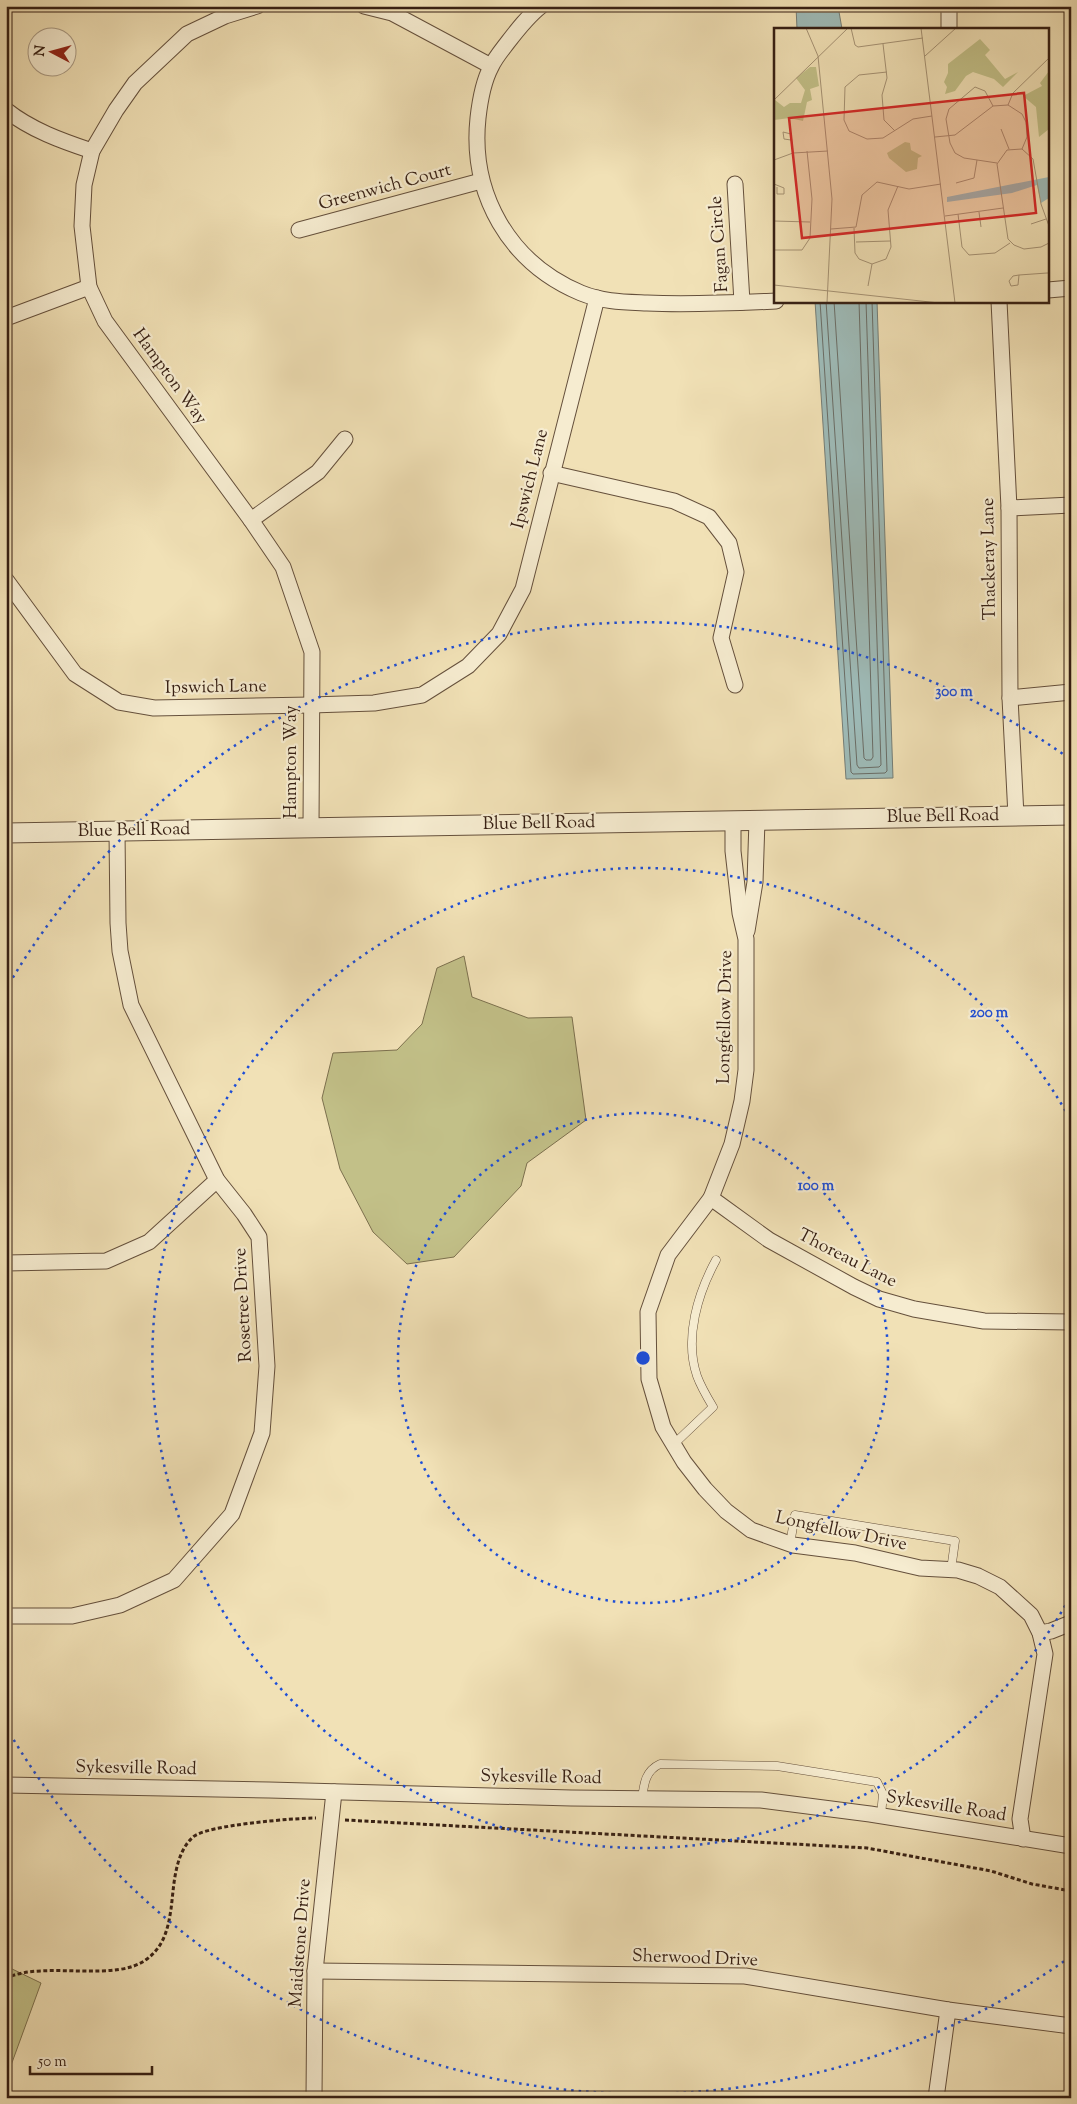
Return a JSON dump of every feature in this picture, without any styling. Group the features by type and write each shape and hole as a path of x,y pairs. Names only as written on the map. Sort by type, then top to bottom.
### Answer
{"street":[{"name":"Hampton Way","path":"257,6 225,16 187,34 135,83 116,110 92,151 84,185 82,226 89,287 104,321 251,520 283,567 312,652 311,828"},
{"path":"364,6 392,12 491,66"},
{"path":"541,6 524,21 491,66 480,103 475,142 481,181 497,217 518,250 532,263 564,285 607,302 684,305 774,301"},
{"path":"949,6 949,28"},
{"path":"6,110 33,127 56,138 92,151"},
{"name":"Greenwich Court","path":"299,230 481,181"},
{"name":"Fagan Circle","path":"735,184 742,302"},
{"path":"6,318 89,287"},
{"path":"1050,290 1071,288"},
{"name":"Ipswich Lane","path":"6,580 75,674 119,702 154,708 311,705 374,703 422,695 468,666 499,634 523,589 597,298"},
{"name":"Thackeray Lane","path":"999,302 1009,508 1010,698 1016,816"},
{"path":"251,520 318,472 344,439"},
{"path":"552,473 674,501 709,516 728,543 736,572 721,638 736,685"},
{"path":"1009,508 1071,505"},
{"path":"1010,698 1071,692"},
{"name":"Blue Bell Road","path":"6,833 1071,815"},
{"name":"Longfellow Drive","path":"757,820 755,882 746,939 746,1070 742,1101 732,1144 711,1198 668,1255 648,1312 649,1379 663,1427 705,1490 726,1511 751,1530 790,1544 855,1554 920,1568 951,1570 978,1576 1000,1587 1030,1615 1040,1633 1045,1654 1020,1819 1023,1839"},
{"name":"Longfellow Drive","path":"733,821 733,851 740,913 746,939"},
{"name":"Rosetree Drive","path":"6,1616 72,1616 120,1605 174,1580 232,1514 262,1433 266,1366 259,1237 244,1214 216,1180 131,1005 120,951 117,832"},
{"path":"6,1263 106,1261 149,1242 216,1180"},
{"name":"Thoreau Lane","path":"711,1198 769,1240 879,1299 914,1309 984,1321 1071,1322"},
{"path":"1040,1633 1071,1623"},
{"name":"Sykesville Road","path":"6,1785 761,1800 881,1815 1071,1846"},
{"name":"Maidstone Drive","path":"314,2098 315,1971 334,1792"},
{"name":"Sherwood Drive","path":"315,1971 745,1976 948,2010 1071,2026"},
{"path":"936,2098 948,2010"}],"lane":[{"path":"674,1444 713,1407 697,1375 694,1364 694,1327 703,1287 716,1260"},
{"path":"790,1544 795,1515 955,1540 951,1570"},
{"path":"642,1799 646,1778 651,1768 660,1764 776,1766 877,1782 883,1794 881,1815"}],"path":[{"path":"6,1987 9,1977 22,1972 84,1972 127,1968 146,1960 163,1944 169,1923 178,1866 183,1850 193,1836 212,1829 292,1818 331,1818 351,1822 867,1848 991,1871 1032,1884 1071,1891"}],"shaded area":[{"path":"464,956 472,997 528,1018 572,1017 586,1120 527,1163 521,1186 454,1257 407,1264 373,1232 340,1169 322,1098 333,1053 397,1050 422,1024 437,968"},
{"path":"6,1966 41,1983 6,2079"}],"water":[{"path":"796,6 838,6 842,28 797,28"},
{"path":"815,302 877,302 893,778 846,779"}]}
